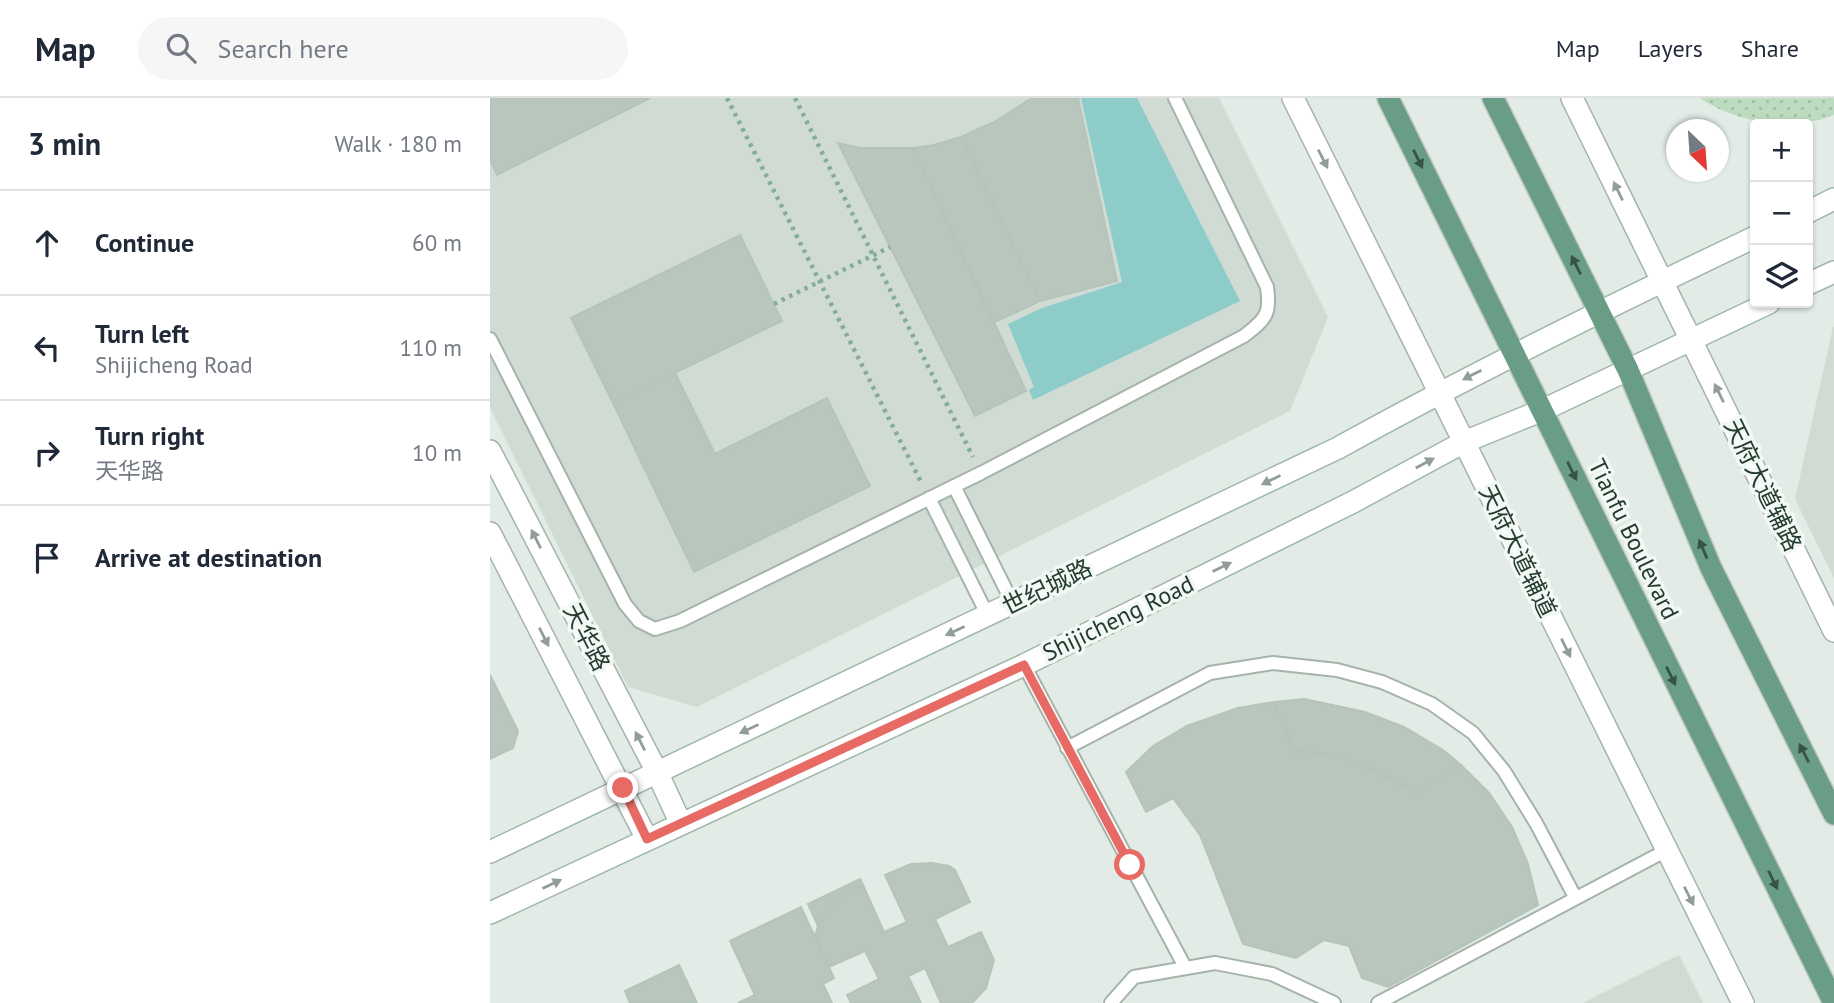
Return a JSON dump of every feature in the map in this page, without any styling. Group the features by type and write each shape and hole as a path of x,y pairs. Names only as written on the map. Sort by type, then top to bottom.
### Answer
{"main road":[{"name":"天府大道辅道","path":"1293,98 1743,1003"},
{"name":"Tianfu Boulevard","path":"1388,98 1834,1003"},
{"path":"1493,98 1628,370 1712,568 1834,814"},
{"path":"1572,98 1692,339"},
{"path":"1813,210 1834,199"},
{"name":"世纪城路","path":"490,852 1338,448 1440,392 1599,311 1750,239"},
{"path":"1813,282 1834,272"},
{"name":"Shijicheng Road","path":"490,913 1024,665 1353,502 1464,442 1543,410 1758,308"},
{"name":"天府大道辅路","path":"1692,339 1834,631"},
{"name":"天华路","path":"490,451 681,824"},
{"name":"天华路","path":"490,533 647,839"}],"lane":[{"path":"490,339 625,604 639,621 655,629 680,621 981,473 1244,336 1260,324 1270,307 1267,287 1175,98"},
{"path":"954,486 1013,604"},
{"path":"929,498 988,615"},
{"path":"1067,748 1210,673 1273,663 1337,670 1382,682 1432,704 1473,733 1504,771 1536,823 1575,897"},
{"path":"1024,665 1185,967"},
{"path":"1378,1003 1667,850"},
{"path":"1111,1003 1134,977 1215,963 1272,974 1334,1003"}],"path":[{"path":"727,98 929,498"},
{"path":"795,98 981,473"},
{"path":"774,304 890,247"}],"shaded area":[{"path":"490,98 1219,98 1328,317 1290,411 697,707 628,687 490,408"},
{"path":"1834,327 1834,578 1795,499"},
{"path":"1679,955 1703,1003 1583,1003"}],"green space":[{"path":"1700,98 1834,98 1834,115 1813,121 1750,119 1715,107"}],"water":[{"path":"1081,98 1137,98 1240,301 1033,400 1029,390 1034,387 1008,324 1042,308 1122,282"}],"building":[{"path":"490,98 650,98 497,175 490,160"},
{"path":"1032,98 1078,98 1117,281 1040,301 961,137 994,122"},
{"path":"961,137 1040,301 993,323 913,148"},
{"path":"838,143 860,148 913,148 1026,391 975,416"},
{"path":"740,235 782,321 613,403 571,318"},
{"path":"675,373 715,454 827,398 870,486 694,572 613,403"},
{"path":"490,675 518,731 513,748 490,759"},
{"path":"1304,699 1365,712 1404,727 1443,750 1461,765 1417,792 1359,763 1328,754 1294,751 1274,702"},
{"path":"1274,702 1294,751 1328,754 1359,763 1417,792 1461,765 1489,793 1512,827 1528,864 1538,905 1388,987 1362,978 1349,946 1324,940 1296,958 1243,944 1200,835 1173,798 1146,812 1126,772 1153,746 1187,726 1238,708"},
{"path":"932,863 955,870 970,902 935,919 948,947 981,932 994,960 986,988 972,1003 941,1003 925,968 908,976 921,1003 851,1003 847,995 879,979 865,951 829,967 815,936 818,926 838,900 863,885 884,932 907,922 885,875 911,864"},
{"path":"860,879 863,885 838,900 818,926 808,904"},
{"path":"801,907 834,978 823,984 832,1003 738,1003 755,995 730,941"},
{"path":"679,965 697,1003 630,1003 625,991"}],"route":[{"path":"623,788 647,839 1024,665 1130,865"}]}
